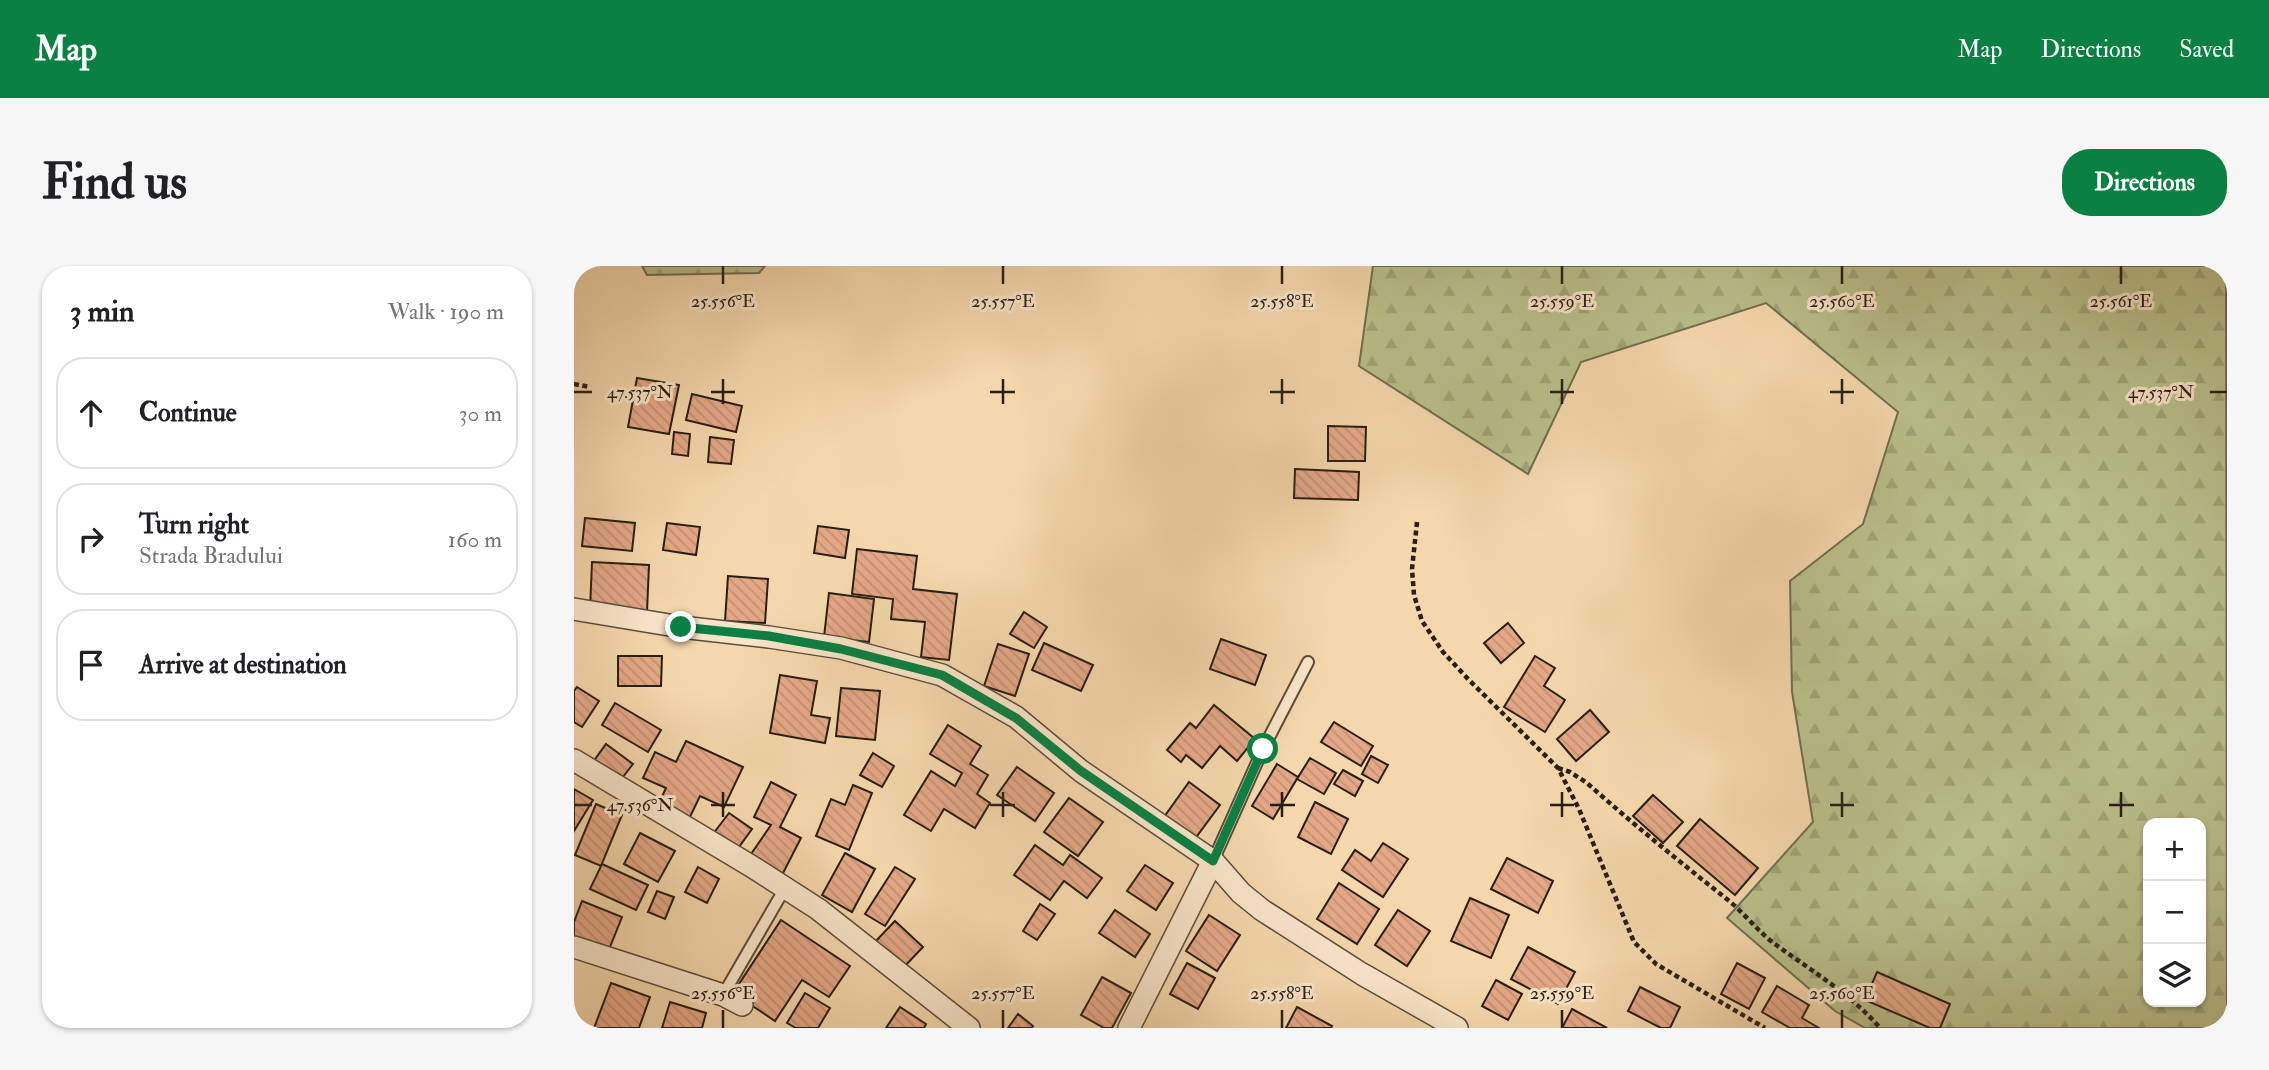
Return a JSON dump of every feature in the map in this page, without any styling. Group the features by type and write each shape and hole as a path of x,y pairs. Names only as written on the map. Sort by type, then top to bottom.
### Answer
{"street":[{"path":"574,609 681,627 769,636 841,649 942,675 1016,718 1081,771 1213,861 1241,893 1262,910 1362,974 1457,1028"},
{"path":"574,760 818,909 969,1028"},
{"path":"1129,1028 1213,861"},
{"path":"574,947 733,1000"}],"lane":[{"path":"1213,861 1263,749 1308,662"},
{"path":"733,1000 785,888"}],"path":[{"path":"574,384 590,387"},
{"path":"1417,522 1412,569 1414,595 1422,621 1443,652 1558,768 1579,809 1634,942 1656,964 1765,1028"},
{"path":"1558,768 1587,783 1730,902 1768,938 1866,1012 1880,1028"}],"green space":[{"path":"642,266 765,266 759,273 647,275"},
{"path":"1373,266 2226,266 2227,1028 1865,1028 1835,1011 1727,918 1813,822 1792,692 1790,581 1863,524 1898,412 1766,303 1581,362 1528,474 1359,366"}],"building":[{"path":"637,378 679,385 669,434 628,427"},
{"path":"692,394 742,406 736,432 686,420"},
{"path":"1328,426 1366,427 1365,461 1328,461"},
{"path":"674,432 690,434 688,456 672,454"},
{"path":"710,437 734,440 731,464 708,462"},
{"path":"1295,469 1359,472 1358,500 1294,498"},
{"path":"585,518 635,523 632,551 582,546"},
{"path":"667,523 700,527 696,555 663,550"},
{"path":"818,526 849,530 845,558 814,553"},
{"path":"857,549 917,556 913,589 957,594 949,660 921,657 925,622 891,619 893,599 852,594"},
{"path":"592,562 649,565 647,612 590,610"},
{"path":"728,576 768,579 765,623 725,621"},
{"path":"829,593 874,599 869,642 824,637"},
{"path":"1024,612 1047,627 1034,648 1010,634"},
{"path":"1508,623 1524,643 1501,663 1484,643"},
{"path":"1221,639 1266,655 1255,685 1210,669"},
{"path":"1044,643 1093,665 1081,691 1032,670"},
{"path":"998,644 1029,654 1015,696 984,686"},
{"path":"618,656 662,656 661,686 618,686"},
{"path":"1535,656 1555,668 1544,686 1565,700 1545,732 1504,707"},
{"path":"780,675 817,681 811,715 830,718 825,743 770,733"},
{"path":"577,687 599,701 582,727 574,722 574,691"},
{"path":"841,688 880,691 875,740 836,736"},
{"path":"615,703 661,730 648,752 602,725"},
{"path":"1214,705 1255,739 1237,761 1220,746 1202,768 1186,755 1181,762 1167,750 1190,723 1196,728"},
{"path":"1590,710 1609,732 1576,761 1557,739"},
{"path":"1334,722 1373,746 1361,766 1321,742"},
{"path":"948,725 981,746 970,764 988,775 977,794 990,803 975,828 944,809 931,831 904,815 931,771 955,786 962,773 930,754"},
{"path":"686,741 743,767 724,807 700,796 689,819 658,805 666,788 643,778 655,752 676,762"},
{"path":"606,744 633,764 619,782 593,762"},
{"path":"873,753 894,766 882,787 860,775"},
{"path":"1371,756 1388,765 1378,783 1362,774"},
{"path":"1310,758 1336,773 1324,794 1297,779"},
{"path":"1277,764 1298,777 1273,819 1252,806"},
{"path":"1017,767 1054,793 1035,821 997,795"},
{"path":"1343,770 1363,781 1355,796 1334,784"},
{"path":"771,782 796,795 780,827 801,838 780,879 749,857 771,825 754,817"},
{"path":"1189,782 1220,805 1194,840 1164,817"},
{"path":"853,785 872,793 849,850 816,836 831,799 845,805"},
{"path":"574,789 593,800 574,831"},
{"path":"1653,795 1683,822 1663,843 1633,816"},
{"path":"1069,798 1103,822 1078,856 1044,832"},
{"path":"1315,802 1348,819 1331,854 1298,837"},
{"path":"596,804 622,815 601,866 575,855"},
{"path":"729,813 752,829 736,851 713,834"},
{"path":"1700,819 1758,868 1735,895 1677,846"},
{"path":"640,833 675,851 658,882 624,864"},
{"path":"1383,843 1408,859 1383,897 1342,870 1355,850 1371,861"},
{"path":"1035,845 1063,865 1070,855 1102,878 1087,898 1064,881 1050,900 1014,875"},
{"path":"845,853 875,869 852,912 822,895"},
{"path":"1507,858 1553,881 1538,913 1491,889"},
{"path":"602,864 648,885 636,910 590,889"},
{"path":"1145,865 1173,883 1156,910 1127,891"},
{"path":"698,867 719,879 707,903 685,892"},
{"path":"895,867 915,879 885,926 865,914"},
{"path":"1339,883 1379,909 1357,944 1317,919"},
{"path":"657,891 674,897 665,919 648,912"},
{"path":"1470,898 1509,915 1491,958 1451,941"},
{"path":"582,901 622,917 608,952 574,939 574,922"},
{"path":"1040,904 1055,914 1037,940 1023,931"},
{"path":"1115,910 1150,934 1135,957 1099,933"},
{"path":"1398,910 1430,931 1407,966 1375,945"},
{"path":"1209,915 1240,935 1217,971 1186,951"},
{"path":"781,920 850,966 829,997 802,980 775,1021 733,993"},
{"path":"895,921 923,947 902,969 874,943"},
{"path":"1528,947 1575,972 1558,1004 1511,979"},
{"path":"1187,963 1215,978 1198,1009 1170,994"},
{"path":"1737,963 1765,978 1749,1009 1721,994"},
{"path":"1877,972 1950,1004 1940,1028 1930,1028 1865,1000"},
{"path":"1102,977 1131,993 1112,1028 1104,1028 1081,1015"},
{"path":"1496,980 1522,994 1508,1020 1482,1006"},
{"path":"611,983 650,997 639,1028 594,1028"},
{"path":"1777,986 1809,1005 1802,1018 1819,1028 1790,1028 1762,1012"},
{"path":"1640,987 1680,1007 1670,1028 1661,1028 1628,1011"},
{"path":"805,993 830,1008 818,1028 796,1028 787,1023"},
{"path":"670,1002 706,1013 702,1028 662,1028"},
{"path":"900,1007 926,1024 924,1028 886,1028"},
{"path":"1297,1007 1332,1026 1331,1028 1286,1028"},
{"path":"1572,1009 1607,1028 1562,1028"},
{"path":"1018,1014 1033,1026 1032,1028 1008,1028"}],"route":[{"path":"681,627 769,636 841,649 942,675 1016,718 1081,771 1213,861 1263,749"}]}
